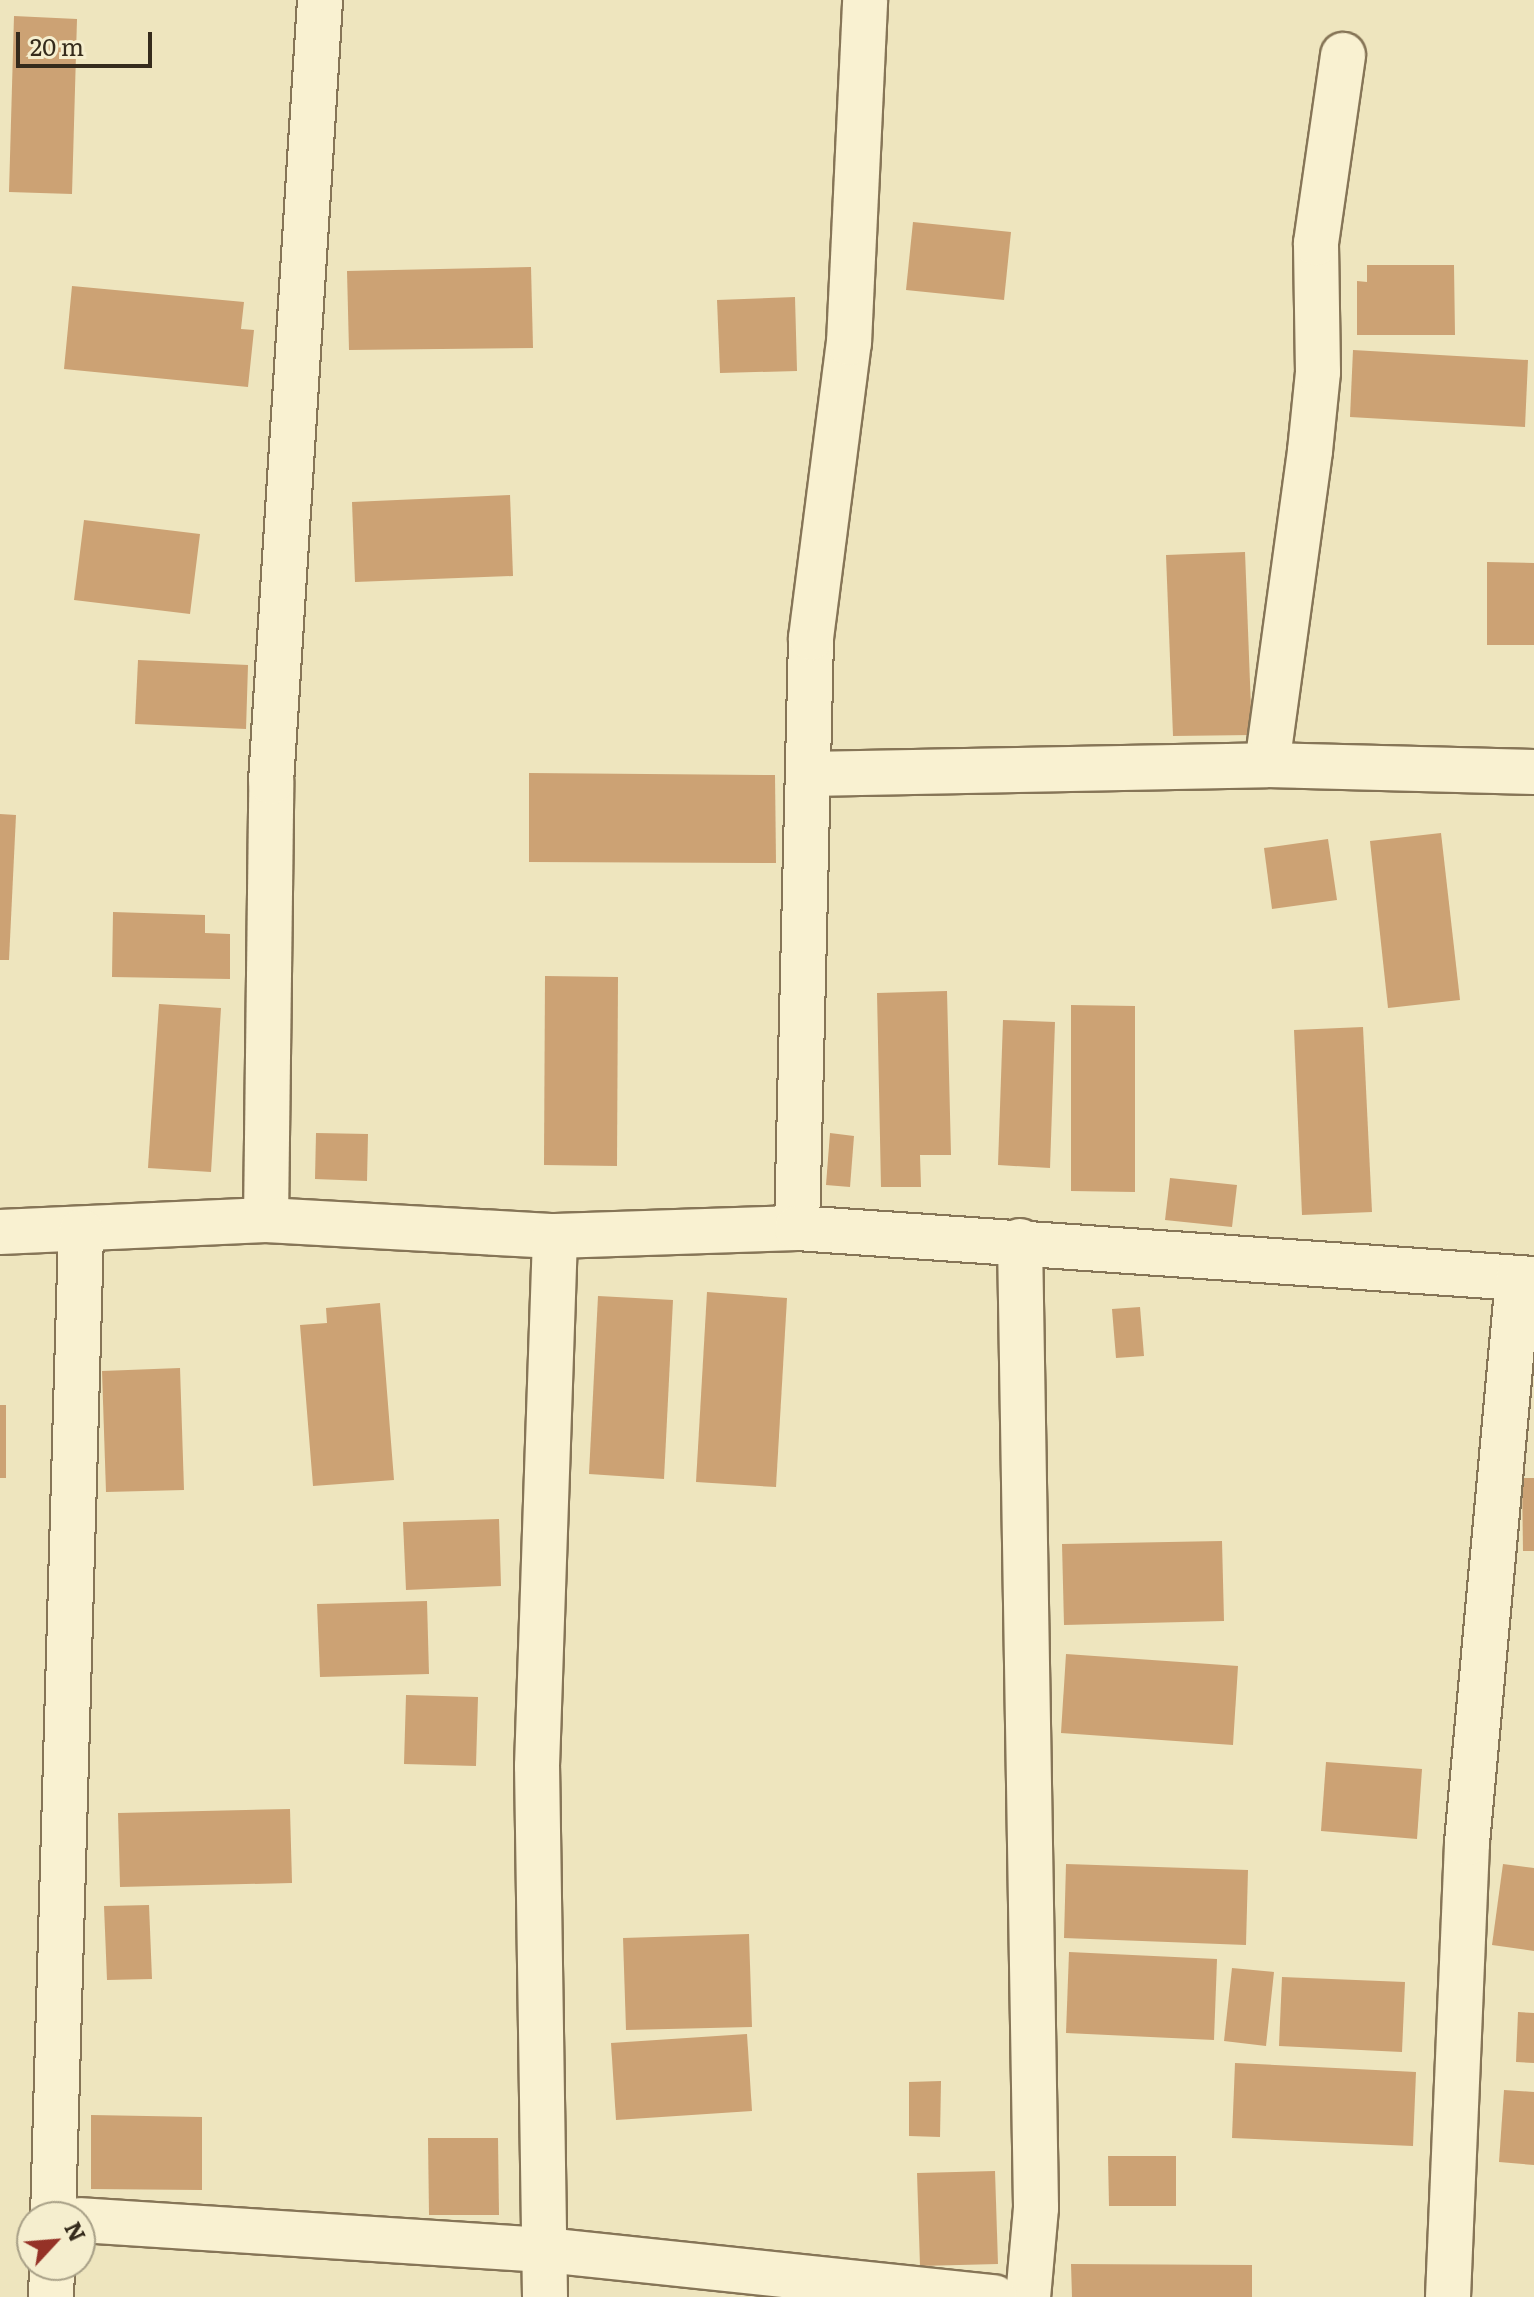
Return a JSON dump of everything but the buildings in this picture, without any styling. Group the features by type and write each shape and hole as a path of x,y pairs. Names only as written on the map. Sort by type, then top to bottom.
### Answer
{"street":[{"path":"266,1220 271,782 320,0"},
{"path":"797,1228 811,638 849,343 857,239 865,0"},
{"path":"1267,765 1310,451 1318,372 1316,243 1343,55"},
{"path":"808,774 1267,765 1534,772"},
{"path":"0,1232 81,1231 266,1220 555,1236 797,1228 1020,1241 1526,1279 1467,1843 1448,2297"},
{"path":"53,2201 81,1231"},
{"path":"545,2297 537,1766 555,1236"},
{"path":"1020,1241 1036,2208 1028,2297"},
{"path":"96,2221 545,2250 995,2297"}]}
